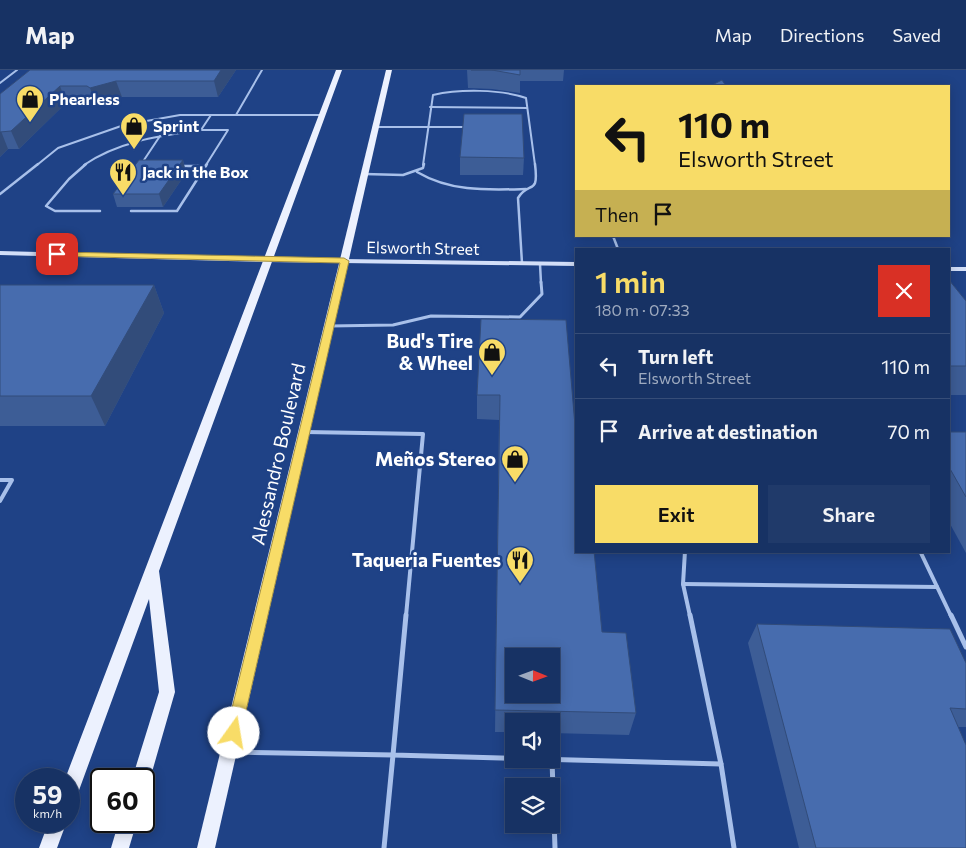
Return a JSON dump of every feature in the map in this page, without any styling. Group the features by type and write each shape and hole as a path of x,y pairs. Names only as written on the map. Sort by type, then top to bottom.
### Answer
{"main road":[{"path":"78,768 339,70"},
{"name":"Alessandro Boulevard","path":"206,848 389,70"},
{"path":"143,768 167,692 152,570"},
{"path":"48,848 54,833"},
{"path":"120,848 124,833"}],"street":[{"name":"Elsworth Street","path":"0,253 268,260 575,264"},
{"path":"950,269 966,269"}],"lane":[{"path":"0,83 17,70"},
{"path":"236,115 262,70"},
{"path":"364,174 407,174 417,172 423,168 433,95 517,93 526,98 537,179 535,185 530,190 521,192 518,198 522,264"},
{"path":"430,107 527,108"},
{"path":"0,194 58,148 124,125 180,115 322,115"},
{"path":"202,130 211,115"},
{"path":"376,127 475,128"},
{"path":"100,211 55,211 46,206 65,182 86,164 116,148 160,136 202,130 228,130 176,212 131,211"},
{"path":"151,166 144,163 144,160 160,136"},
{"path":"178,166 206,166"},
{"path":"417,172 428,180 443,186 470,190 530,190"},
{"path":"330,326 393,325 431,316 520,317 542,294 540,264"},
{"path":"305,432 423,434 384,848"},
{"path":"0,480 12,480 0,501"},
{"path":"685,553 683,584 721,764 734,848"},
{"path":"921,553 966,647"},
{"path":"683,584 937,587"},
{"path":"229,751 505,759"},
{"path":"560,760 721,764"},
{"path":"552,768 555,848"}],"building":[{"path":"30,70 221,70 214,81 116,81 90,88 87,86 60,86 11,131 0,132 0,94"},
{"path":"492,70 520,70 520,75"},
{"path":"722,80 725,85 712,85"},
{"path":"464,114 522,114 524,158 460,157"},
{"path":"139,160 183,160 159,194 113,194"},
{"path":"950,281 966,301 966,366 950,366"},
{"path":"0,285 154,285 91,396 0,396"},
{"path":"481,319 566,320 575,425 575,553 594,553 602,632 626,633 636,713 495,710 500,395 477,395"},
{"path":"950,432 966,432 966,497 950,469"},
{"path":"757,624 950,629 966,663 966,709 950,708 966,745 966,848 816,848"}],"place":[{"name":"Phearless","path":"30,123"},
{"name":"Sprint","path":"134,150"},
{"name":"Jack in the Box","path":"123,196"},
{"name":"Bud's Tire & Wheel","path":"492,376"},
{"name":"Meños Stereo","path":"515,483"},
{"name":"Taqueria Fuentes","path":"520,584"}],"route":[{"path":"57,254 344,261 334,313 234,733"}]}
